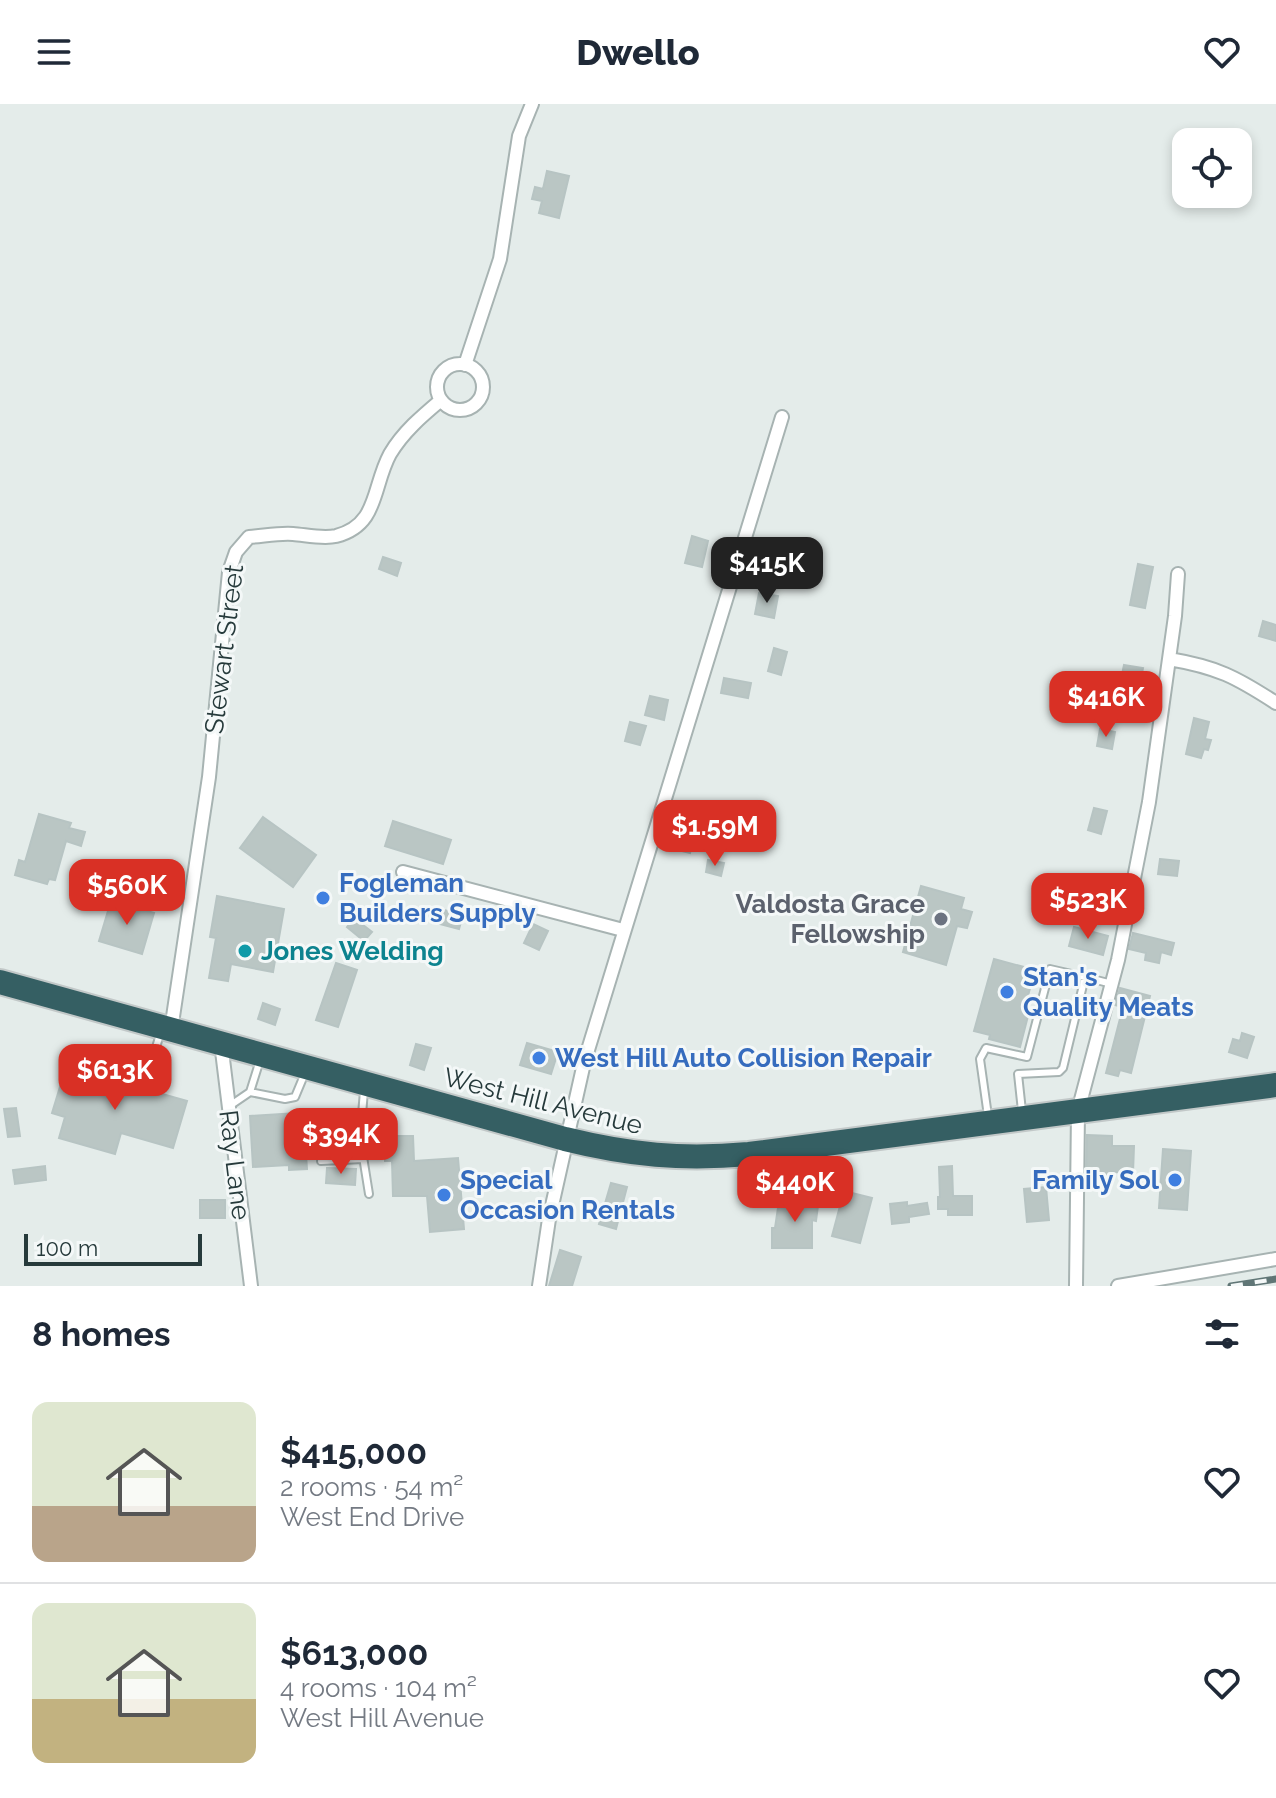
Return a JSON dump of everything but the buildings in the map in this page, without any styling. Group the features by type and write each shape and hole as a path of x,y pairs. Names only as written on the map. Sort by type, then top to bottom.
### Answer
{"highway":[{"name":"West Hill Avenue","path":"0,982 565,1139 636,1155 706,1158 1276,1085"}],"street":[{"path":"465,365 500,259 519,136 532,104"},
{"path":"465,365 478,373 482,389 476,403 461,410 453,409 441,400 437,385 449,367 465,365"},
{"name":"Stewart Street","path":"166,1029 209,777 220,647 229,572 236,552 249,537 288,534 331,537 354,530 365,521 380,474 392,452 414,423 441,400"},
{"path":"539,1286 565,1139 584,1063 782,417"},
{"path":"1076,1286 1078,1111 1124,932 1151,789 1178,574"},
{"path":"1169,659 1199,664 1235,676 1276,703"},
{"path":"403,872 623,930"},
{"name":"Ray Lane","path":"221,1043 251,1286"},
{"path":"1118,1286 1276,1259"}],"lane":[{"path":"1023,1118 1018,1074 1027,1057 1050,969 1112,984"},
{"path":"1018,1074 1059,1072 1063,1068 1085,977"},
{"path":"149,1070 166,1029"},
{"path":"989,1123 981,1053 986,1048 1027,1057"},
{"path":"228,1107 250,1092 262,1055"},
{"path":"250,1092 285,1099 295,1097 307,1067"},
{"path":"365,1084 360,1138 369,1194"},
{"path":"321,1161 363,1159"}],"railway":[{"path":"1231,1286 1276,1279"}],"place":[{"name":"Fogleman Builders Supply","path":"323,898"},
{"name":"Valdosta Grace Fellowship","path":"941,919"},
{"name":"Jones Welding","path":"245,951"},
{"name":"Stan's Quality Meats","path":"1007,992"},
{"name":"West Hill Auto Collision Repair","path":"539,1058"},
{"name":"Family Sol","path":"1175,1180"},
{"name":"Special Occasion Rentals","path":"444,1195"}]}
